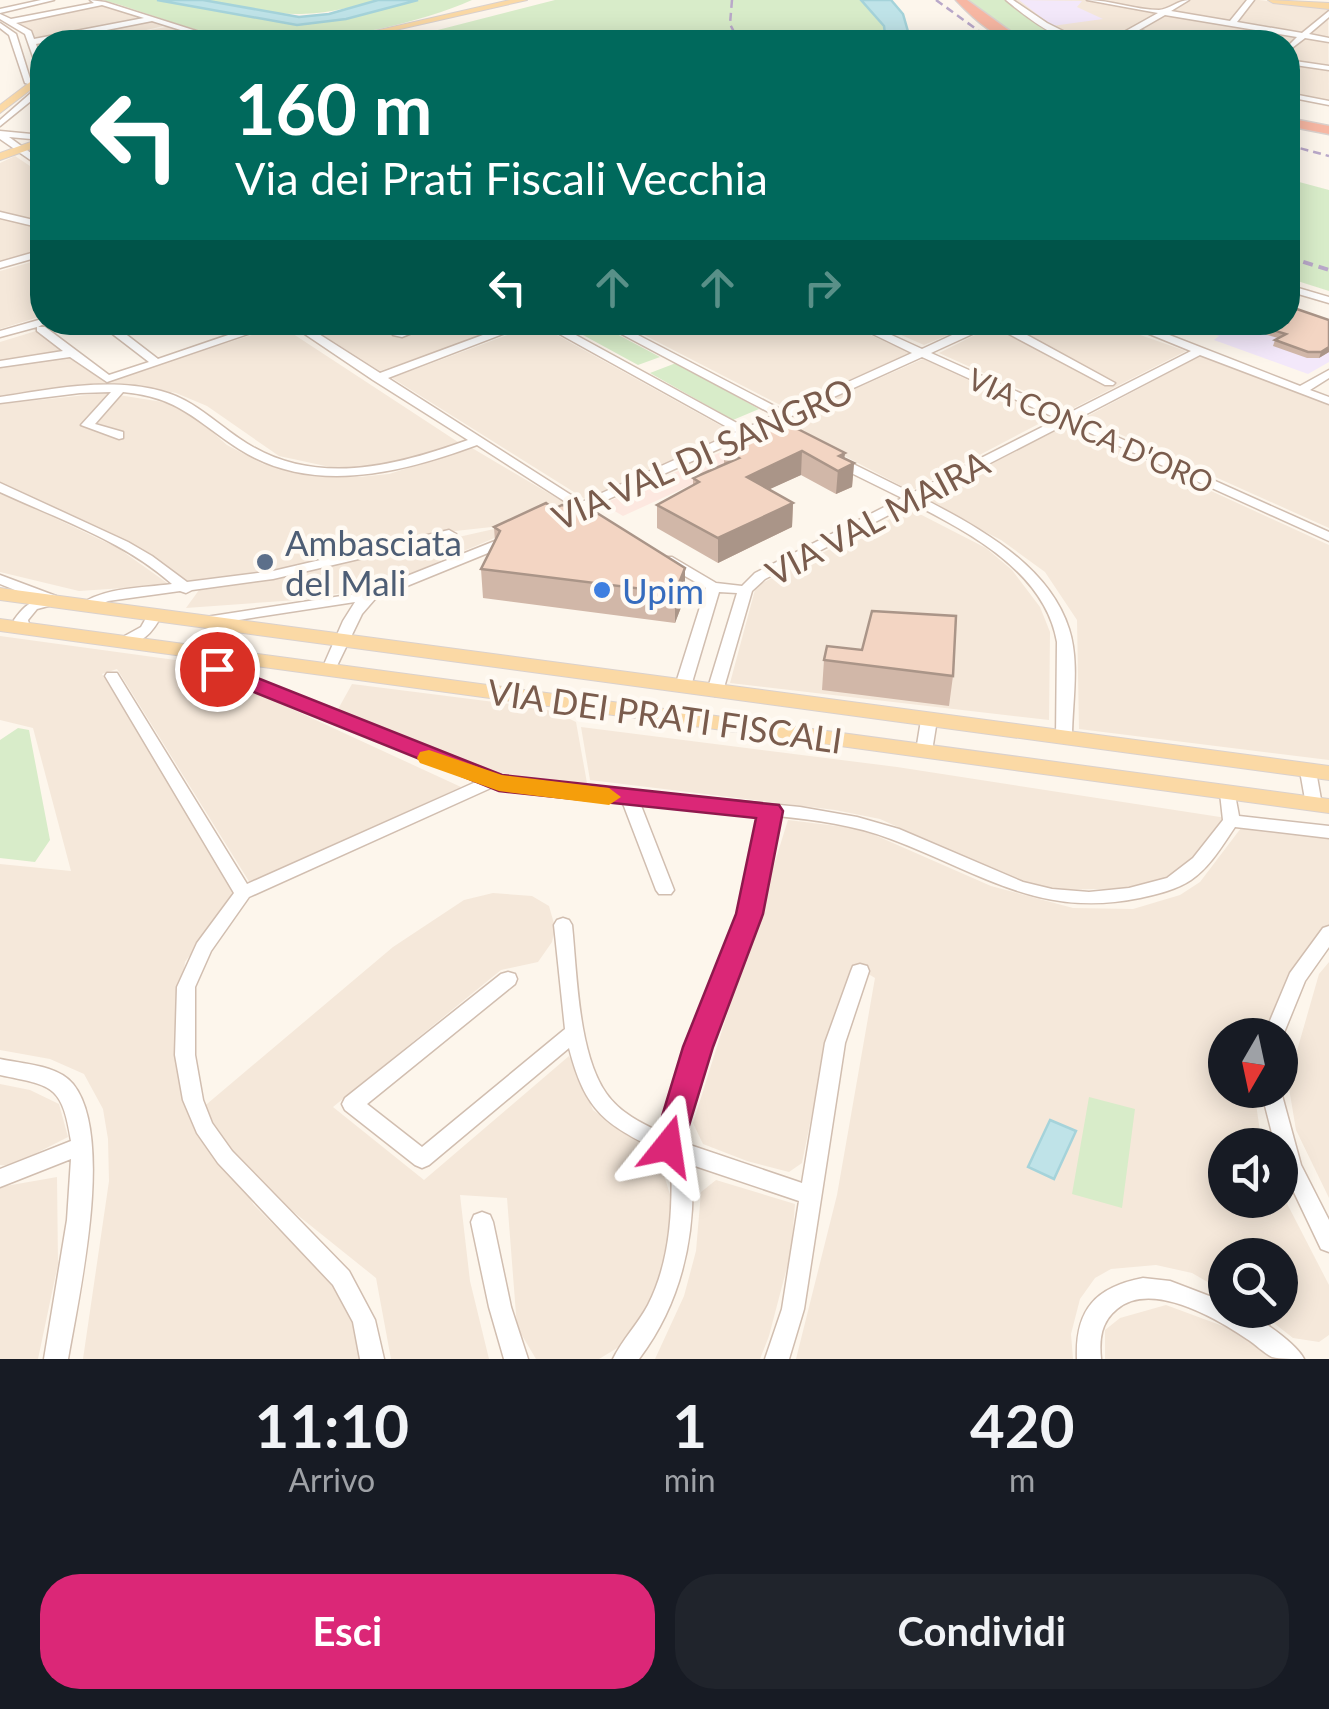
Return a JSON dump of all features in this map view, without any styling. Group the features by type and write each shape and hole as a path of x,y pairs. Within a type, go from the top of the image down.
{"highway":[{"path":"952,0 990,30"},
{"path":"960,0 1000,30"},
{"path":"1300,122 1329,128"}],"main road":[{"path":"386,30 522,0"},
{"path":"413,30 542,0"},
{"path":"1273,0 1329,9"},
{"path":"0,110 29,82"},
{"path":"0,157 30,144"},
{"name":"VIA DEI PRATI FISCALI","path":"0,594 1318,772"},
{"name":"VIA DEI PRATI FISCALI","path":"0,625 126,641 216,660 328,669 1322,805"}],"street":[{"path":"0,14 51,0"},
{"path":"93,0 189,30"},
{"path":"1010,0 1055,30"},
{"path":"1090,0 1267,30"},
{"path":"1134,30 1186,0"},
{"path":"1232,24 1251,0"},
{"path":"14,22 105,3"},
{"path":"1302,36 1329,9"},
{"path":"0,14 14,22 30,40"},
{"path":"93,30 154,18"},
{"path":"0,25 12,34 29,82"},
{"path":"1302,36 1329,40"},
{"path":"1300,64 1329,68"},
{"path":"1300,97 1329,103"},
{"path":"0,124 30,98"},
{"path":"0,135 30,138"},
{"path":"0,135 30,158"},
{"path":"0,215 30,222"},
{"path":"0,265 30,256"},
{"path":"1300,292 1329,300"},
{"path":"0,334 30,328"},
{"path":"53,335 107,379 240,335"},
{"path":"119,335 157,363"},
{"path":"312,335 609,524"},
{"path":"377,378 494,335"},
{"path":"568,335 745,432"},
{"path":"629,335 783,415"},
{"name":"VIA CONCA D'ORO","path":"881,335 1329,538"},
{"name":"VIA VAL DI SANGRO","path":"548,521 964,335"},
{"path":"1017,335 1110,384"},
{"path":"1158,335 1328,399"},
{"name":"VIA VAL MAIRA","path":"715,690 745,590 760,576 1200,351"},
{"path":"0,364 72,353"},
{"path":"1301,390 1329,372"},
{"path":"0,400 84,389 120,389 178,401 262,458 306,470 390,469 477,441"},
{"path":"119,435 88,426 120,389"},
{"path":"764,423 778,431"},
{"path":"827,456 995,548 1030,578 1051,605 1064,642 1064,738"},
{"path":"0,487 134,552 186,589"},
{"name":"VIA VAL DI SANGRO","path":"202,621 370,596 530,530"},
{"path":"87,605 105,597 186,589 293,571 449,534"},
{"path":"660,555 713,587"},
{"path":"0,579 55,601"},
{"name":"VIA VAL MAIRA","path":"682,686 713,587 745,590"},
{"path":"328,669 348,619 370,596"},
{"path":"23,628 21,620 28,609 55,601"},
{"path":"126,641 147,630 154,614"},
{"path":"216,660 491,781 630,799 770,811 878,828 1009,886 1074,898 1122,895 1178,880 1195,867 1231,821 1228,793"},
{"path":"112,676 243,893"},
{"path":"924,751 930,720"},
{"path":"1318,772 1322,805"},
{"path":"372,1359 364,1320 341,1278 225,1157 204,1127 192,1094 184,1040 188,978 203,948 243,893 491,781"},
{"path":"630,799 665,890"},
{"path":"625,1359 651,1323 674,1265 683,1211 674,1149 698,1047 750,914 770,811"},
{"path":"1231,821 1329,832"},
{"path":"562,925 575,1032 604,1107 619,1120 674,1149 810,1195"},
{"path":"1281,1018 1297,978 1329,933"},
{"path":"777,1359 793,1309 835,1043 860,972"},
{"path":"508,978 352,1104 422,1160 575,1032"},
{"path":"0,1068 49,1080 64,1089 77,1109 78,1224 56,1359"},
{"path":"1276,1108 1286,1154 1329,1242"},
{"path":"0,1178 80,1146"},
{"path":"482,1222 500,1308 516,1359"},
{"path":"1089,1359 1090,1333 1103,1306 1118,1294 1150,1289 1176,1292 1204,1302 1292,1359"}],"shaded area":[{"path":"1015,0 1259,0 1328,8 1329,101 1300,96 1300,30 1057,30"},
{"path":"1019,0 1082,1 1077,7 1103,19 1052,26"},
{"path":"101,4 147,18 87,30 30,33 19,21"},
{"path":"151,19 168,25 146,30 97,30"},
{"path":"171,26 185,30 151,30"},
{"path":"15,156 30,166 30,252 0,261 0,163"},
{"path":"30,262 30,320 0,329 0,271"},
{"path":"1300,322 1329,322 1329,362 1308,374 1214,340 1219,336 1216,335 1300,335"},
{"path":"30,333 41,335 104,381 252,335 295,335 458,442 413,459 371,467 330,467 279,456 207,406 176,393 140,386 84,384 0,396 0,342"},
{"path":"323,335 483,335 380,371"},
{"path":"507,335 557,335 734,433 585,499 392,378"},
{"path":"644,335 870,335 910,353 786,408"},
{"path":"901,335 948,335 924,345"},
{"path":"975,335 1140,335 1186,351 1068,411 939,353"},
{"path":"1200,356 1329,404 1329,528 1084,418"},
{"path":"923,359 1050,418 911,491 780,422"},
{"path":"106,393 169,403 193,415 227,445 263,464 295,472 359,477 389,474 472,448 572,507 536,522 437,533 285,569 191,584 142,551 0,485 0,404"},
{"path":"1067,425 1329,545 1329,760 1079,729 1077,620 1045,572 1001,540 920,498"},
{"path":"766,432 785,442 623,516 603,504"},
{"path":"0,492 118,548 170,585 79,591 0,572"},
{"path":"910,509 986,548 1012,570 1040,607 1050,632 1049,720 730,683 756,586"},
{"path":"494,529 516,529 376,588 297,600 186,608 199,590 263,581"},
{"path":"0,636 190,662 461,787 250,883 117,669 102,674 234,886 230,899 185,962 178,1013 201,1109 393,947 464,900 493,893 532,896 549,906 555,927 552,942 538,962 501,970 333,1107 424,1180 569,1056 593,1110 658,1155 671,1198 671,1261 647,1330 599,1359 536,1359 517,1327 507,1198 460,1195 470,1281 489,1359 391,1359 376,1278 255,1181 210,1133 254,1205 344,1295 369,1359 83,1359 109,1181 108,1139 103,1109 84,1074 50,1059 0,1050 0,864 71,871 33,728 0,720"},
{"path":"352,684 541,708 560,714 576,722 587,783 511,777 479,769 337,711"},
{"path":"581,727 897,767 1233,819 1180,880 1144,888 1054,890 1011,878 880,819 590,780"},
{"path":"788,820 861,829 991,886 1073,908 1133,909 1180,895 1200,882 1241,828 1329,838 1329,928 1276,1018 1208,1018 1208,1108 1257,1108 1260,1128 1208,1128 1208,1218 1294,1218 1329,1285 1329,1335 1319,1342 1293,1338 1280,1328 1298,1328 1298,1238 1208,1238 1208,1282 1192,1273 1156,1265 1111,1269 1095,1278 1080,1299 1071,1334 1073,1359 796,1359 837,1195 875,978 855,966 829,1029 802,1163 789,1172 747,1161 703,1144 693,1123"},
{"path":"1329,962 1329,1198 1298,1134 1292,1108 1298,1108 1298,1047 1319,974"},
{"path":"0,1084 30,1090 59,1104 68,1137 11,1166 0,1165"},
{"path":"57,1177 58,1264 38,1359 0,1359 0,1187"},
{"path":"716,1180 795,1204 791,1252 769,1336 760,1359 655,1359 684,1296 696,1251 701,1192"},
{"path":"1166,1305 1208,1321 1208,1328 1239,1332 1278,1359 1105,1359 1105,1330 1120,1318"}],"green space":[{"path":"103,0 157,0 297,25 346,19 418,0 472,0 372,30 198,30"},
{"path":"203,0 378,0 329,11 290,14"},
{"path":"555,0 861,0 884,30 438,30"},
{"path":"968,0 1005,0 1050,30 1005,30"},
{"path":"1300,182 1329,190 1329,291 1300,282"},
{"path":"583,335 619,335 660,357 638,365"},
{"path":"676,363 759,409 733,420 650,373"},
{"path":"18,728 29,730 50,840 35,862 0,858 0,740"},
{"path":"1089,1097 1135,1109 1122,1208 1072,1194"}],"water":[{"path":"157,0 203,0 299,17 329,14 378,0 418,0 346,19 297,25"},
{"path":"861,0 891,0 903,14 908,30 884,30"},
{"path":"1050,1120 1076,1131 1054,1179 1028,1167"}],"building":[{"path":"1300,310 1329,320 1329,347 1321,352 1308,352 1275,340 1284,335 1300,335"},
{"path":"784,422 845,453 839,456 854,463 838,471 802,451 747,477 793,503 718,538 657,505 699,482 693,478 739,458 724,449"},
{"path":"546,503 554,509 562,505 589,508 685,568 675,593 481,569 500,531 494,527"},
{"path":"872,611 956,616 953,676 824,660 827,646 862,650"}],"railway":[{"path":"732,0 733,30"},
{"path":"936,0 977,30"},
{"path":"1300,148 1329,156"},
{"path":"1300,261 1329,270"}],"slow traffic":[{"path":"429,758 499,783 609,797"}],"place":[{"name":"Ambasciata del Mali","path":"265,562"},
{"name":"Upim","path":"602,590"}],"route":[{"path":"217,669 465,773 499,783 770,811 750,914 698,1047 668,1146"}]}
